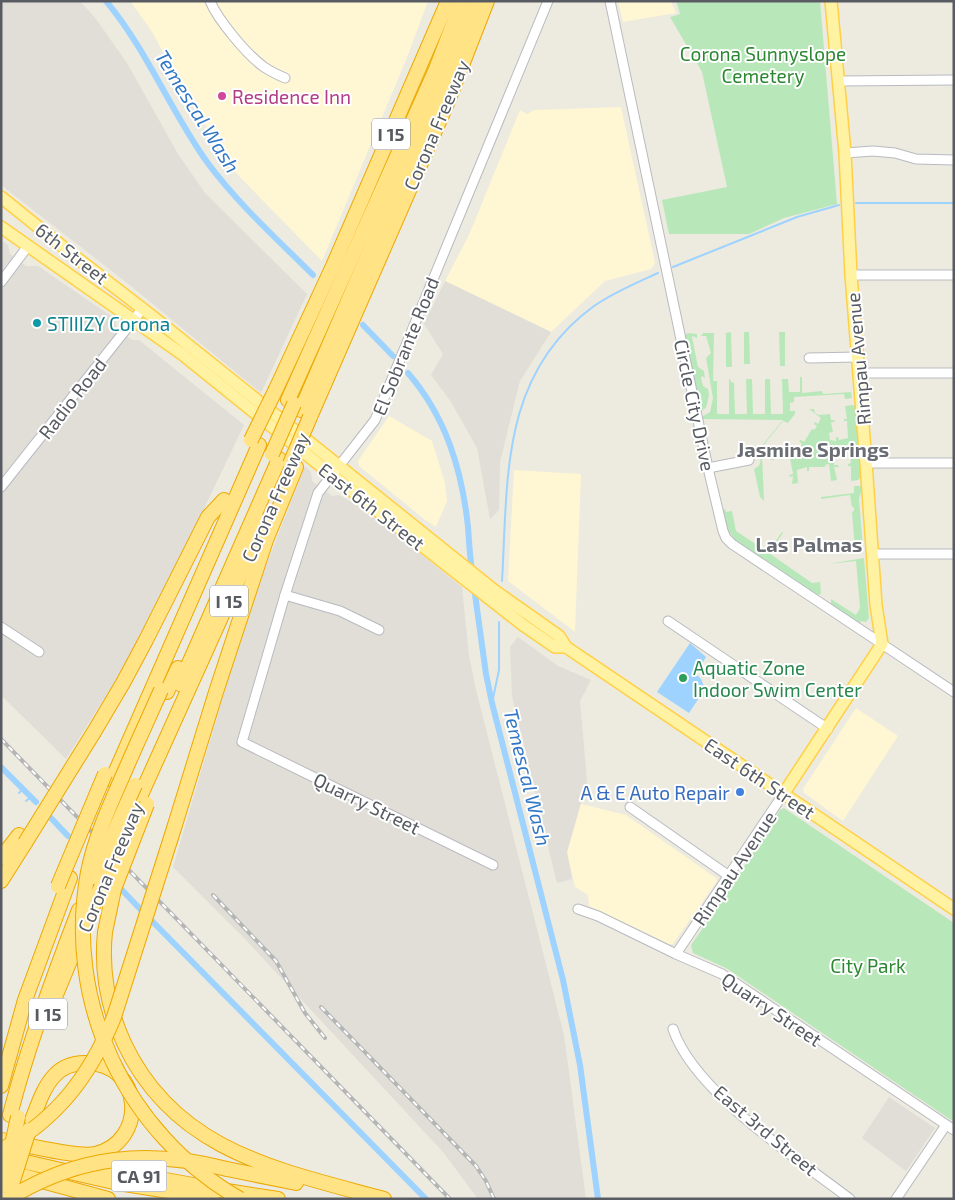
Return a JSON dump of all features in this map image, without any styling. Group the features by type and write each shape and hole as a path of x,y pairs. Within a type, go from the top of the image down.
{"highway":[{"name":"Corona Freeway","path":"9,1188 14,1116 84,912 143,801 292,402 346,279 412,89 448,1"},
{"path":"346,279 465,30 462,16 462,1"},
{"path":"84,912 273,454 292,402 346,279 449,26 462,16 474,1"},
{"name":"Corona Freeway","path":"1,1052 16,1003 64,882 224,500 273,454 302,454 302,436 292,402 346,279 448,100 486,1"},
{"path":"240,1199 206,1178 177,1154 138,1107 115,1068 97,1023 84,954 82,922 92,857 109,805 164,691 273,454"},
{"path":"109,777 273,454"},
{"path":"1,1148 38,1126 58,1108 76,1088 104,1043 114,1017 266,540 273,454"},
{"path":"1,880 22,839 94,732 146,640 208,517 224,500"},
{"path":"164,691 116,806 100,855 92,905 94,979 105,1020 119,1059 133,1086 178,1144 221,1180 250,1199"},
{"path":"143,801 114,889 105,932 103,957 105,982 110,1005 130,1056 144,1079 177,1114 212,1141 257,1162 384,1199"},
{"path":"1,858 22,839"},
{"path":"1,1086 25,1000 64,882"},
{"path":"1,1140 84,1154 102,1152 115,1144 129,1124 132,1109 131,1093 125,1080 107,1067 86,1063 66,1066 55,1074 47,1084 32,1120 9,1188 40,1182 65,1171 90,1164 116,1159 143,1157 198,1162 378,1199"},
{"path":"14,1116 1,1155 118,1183 218,1199"},
{"name":"CA 91","path":"1,1148 95,1168 278,1199"},
{"name":"CA 91","path":"1,1170 9,1188"},
{"name":"CA 91","path":"9,1188 41,1187 74,1199"},
{"name":"CA 91","path":"9,1188 108,1199"}],"main road":[{"name":"Rimpau Avenue","path":"784,794 882,644 876,605 851,275 845,153 831,1"},
{"name":"6th Street","path":"1,197 73,256 143,308"},
{"name":"6th Street","path":"1,228 134,320"},
{"name":"East 6th Street","path":"143,308 453,570 555,647 566,647"},
{"name":"East 6th Street","path":"134,320 182,354 335,471 453,556 532,618 559,636 566,647 954,910"}],"street":[{"path":"210,1 224,23 255,59 264,68 285,78"},
{"name":"El Sobrante Road","path":"242,742 285,595 318,493 369,429 383,403 407,339 548,1"},
{"name":"Circle City Drive","path":"610,1 708,468 726,538 954,692"},
{"path":"839,81 954,80"},
{"path":"845,153 895,153 916,159 954,160"},
{"path":"1,282 28,246"},
{"path":"851,275 954,275"},
{"name":"Radio Road","path":"1,487 143,308"},
{"path":"809,358 857,357"},
{"path":"859,373 954,373"},
{"path":"708,468 750,460"},
{"path":"866,463 954,463"},
{"path":"872,554 954,554"},
{"path":"285,595 340,611 379,630"},
{"path":"668,621 828,729"},
{"path":"1,628 39,652"},
{"name":"Quarry Street","path":"242,742 492,865"},
{"name":"Rimpau Avenue","path":"676,954 784,794"},
{"path":"630,807 729,876"},
{"name":"Quarry Street","path":"578,909 598,916 722,974 954,1130"},
{"name":"East 3rd Street","path":"673,1029 677,1040 688,1057 730,1104 765,1135 850,1199"},
{"path":"896,1199 946,1125"}],"shaded area":[{"path":"80,1 96,19 127,63 178,154 205,193 307,294 261,393 131,286 1,185 1,2"},
{"path":"130,1 428,1 408,55 322,261 237,174 192,105 151,30"},
{"path":"618,1 671,1 676,13 623,22"},
{"path":"621,107 655,263 651,269 605,281 551,332 445,281 469,235 520,110 527,114 534,110"},
{"path":"1,240 8,245 10,254 26,266 38,266 114,318 117,329 132,340 139,340 244,425 163,594 117,678 66,759 1,695"},
{"path":"445,281 551,332 520,381 500,462 499,510 490,519 477,448 451,402 431,375 443,354 424,324"},
{"path":"389,416 432,441 445,483 447,501 436,527 359,466 358,461"},
{"path":"305,466 311,472 312,481 332,496 339,495 355,504 462,587 469,656 476,690 564,1035 586,1199 478,1199 443,1152 245,939 173,867 229,676 260,581"},
{"path":"514,470 581,474 575,632 508,581"},
{"path":"518,637 558,666 591,680 580,701 587,781 567,852 572,879 557,883 512,696 510,647"},
{"path":"856,708 898,736 843,821 804,793 803,789"},
{"path":"581,804 626,815 716,878 717,881 673,944 669,944 589,906 588,895 575,887 567,852"},
{"path":"889,1097 935,1128 906,1171 862,1138"}],"green space":[{"name":"Corona Sunnyslope Cemetery","path":"676,1 820,1 837,204 784,218 749,234 669,234 662,200 727,187 702,72 670,17 680,14"},
{"path":"731,332 732,367 726,367 726,333"},
{"path":"744,332 749,332 750,364 744,364"},
{"path":"779,332 785,332 785,366 780,366"},
{"path":"688,333 697,334 697,338 692,337 698,367 704,371 705,378 702,376 701,378 703,386 708,389 709,395 706,408 701,411 685,335"},
{"path":"703,333 714,333 713,381 717,381 717,414 729,414 729,379 734,383 735,414 747,414 746,379 752,379 753,414 765,414 765,379 770,379 771,414 783,414 782,379 788,379 789,392 800,392 800,377 802,377 802,393 822,391 823,394 851,392 852,398 845,399 844,394 794,397 794,402 790,403 790,411 795,411 795,414 788,423 783,421 758,452 762,455 764,501 760,497 754,469 759,466 760,462 757,452 783,420 703,419 703,416 710,412 713,398 706,358 711,353 706,336 701,336"},
{"path":"845,406 856,406 862,476 858,480 851,481 851,466 848,466 851,463 849,447 839,445 839,450 837,450 836,445 830,448 831,455 835,455 834,465 839,467 834,467 837,480 831,481 829,464 825,465 825,467 809,467 809,471 807,471 807,467 797,470 798,483 792,484 793,476 790,477 789,475 793,474 791,454 774,455 774,460 769,459 775,451 780,452 787,444 794,450 798,446 800,447 802,444 799,441 804,442 812,429 814,430 817,426 814,424 815,422 818,424 821,418 809,409 814,409 815,413 819,415 830,414 831,420 835,422 831,422 833,432 829,433 830,440 836,441 836,437 839,440 848,438 847,421 844,421 844,419 847,419"},
{"path":"854,486 863,486 859,499 863,548 855,549 852,512 854,507 852,507 850,495 821,499 821,497 854,493"},
{"path":"725,509 726,512 732,511 736,531 768,552 782,532 769,553 812,583 820,582 821,594 817,595 735,540 726,527 723,510"},
{"path":"864,558 869,618 866,622 861,621 860,623 831,605 831,599 856,615 860,608 856,561 828,564"},
{"name":"City Park","path":"784,808 954,923 954,1122 726,968 693,953 691,945 728,892 780,810"}],"water":[{"name":"Aquatic Zone Indoor Swim Center","path":"690,643 706,657 696,674 701,679 705,689 689,713 657,692"}],"waterway":[{"name":"Temescal Wash","path":"106,1 134,40 181,122 207,162 245,207 313,275"},
{"path":"856,203 954,203"},
{"path":"673,267 797,217 839,205"},
{"path":"502,581 509,467 515,431 525,396 541,363 563,333 594,306 617,292 658,273"},
{"name":"Temescal Wash","path":"363,325 393,356"},
{"name":"Temescal Wash","path":"408,373 433,408 450,445 465,506 472,572"},
{"name":"Temescal Wash","path":"474,587 492,703 563,980 580,1065 598,1199"},
{"path":"492,703 499,670 499,622"},
{"path":"1,767 36,802"},
{"path":"19,793 23,789"},
{"path":"26,801 31,797"},
{"path":"51,818 68,836"},
{"path":"122,890 142,911"},
{"path":"152,921 425,1198"}],"railway":[{"path":"1,739 450,1199"},
{"path":"213,895 276,961 305,1013 325,1038"},
{"path":"321,1007 476,1166 486,1181 494,1199"}],"place":[{"name":"Residence Inn","path":"222,96"},
{"name":"STIIIZY Corona","path":"37,323"},
{"name":"Aquatic Zone Indoor Swim Center","path":"683,678"},
{"name":"A & E Auto Repair","path":"740,792"}],"district":[{"name":"Jasmine Springs","path":"813,449"},
{"name":"Las Palmas","path":"809,544"}]}
